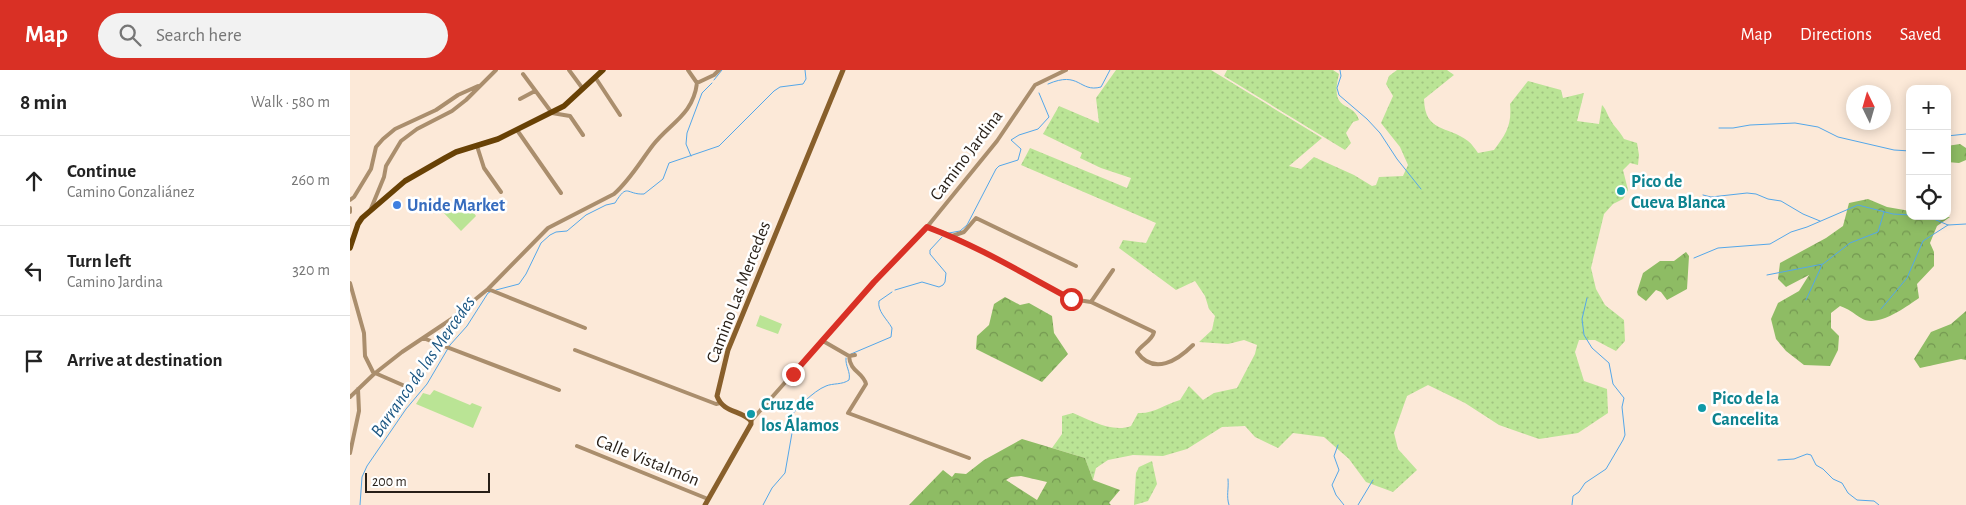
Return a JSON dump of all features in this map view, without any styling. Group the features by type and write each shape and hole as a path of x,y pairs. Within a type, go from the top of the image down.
{"main road":[{"path":"350,248 358,224 405,181 456,152 517,130 564,106 603,70"},
{"name":"Camino Las Mercedes","path":"720,403 718,396 719,387 728,350 843,70"},
{"path":"705,505 751,421 727,409 720,403"}],"street":[{"path":"370,211 384,177 386,166 400,141 417,129 452,111 496,70"},
{"path":"569,70 583,89"},
{"path":"350,396 411,344 450,320 490,290 548,228 614,194 621,188 653,145 686,112 696,93 697,83 688,70"},
{"path":"697,83 719,70"},
{"name":"Camino Jardina","path":"751,421 874,282 927,227 997,141 1035,84 1066,70"},
{"path":"523,74 552,112 570,116 583,135"},
{"path":"595,77 620,115"},
{"path":"350,200 354,198 371,169 376,147 383,139 395,129 436,110 458,95 480,85"},
{"path":"520,99 536,91"},
{"path":"517,130 561,193"},
{"path":"477,146 484,168 501,192"},
{"path":"952,236 964,232 976,218 1076,266"},
{"path":"927,227 952,236 1071,299 1091,302 1154,332 1153,337 1140,347 1137,352 1154,365 1180,358 1193,345"},
{"path":"1091,302 1113,270"},
{"path":"350,283 364,334 365,356 374,374 414,390"},
{"path":"490,290 585,328"},
{"path":"423,338 559,390"},
{"path":"822,342 849,356 855,355"},
{"path":"575,350 716,404 720,403"},
{"path":"849,356 850,364 865,380 866,384 848,413 969,458"},
{"path":"350,453 359,411 358,389"},
{"name":"Calle Vistalmón","path":"577,446 708,499"}],"green space":[{"path":"1116,70 1211,70 1322,138 1289,166 1301,169 1314,157 1354,175 1372,186 1376,185 1379,177 1403,176 1408,165 1400,147 1381,123 1393,96 1386,84 1389,76 1397,70 1447,70 1454,75 1424,99 1425,110 1428,118 1433,123 1468,141 1478,153 1494,150 1505,134 1509,124 1510,104 1528,81 1561,90 1563,98 1584,93 1577,121 1599,124 1602,105 1624,139 1637,143 1639,155 1638,165 1630,163 1623,170 1628,190 1623,199 1613,204 1604,214 1591,268 1596,289 1605,305 1624,320 1625,341 1616,351 1595,340 1579,340 1575,352 1584,381 1607,389 1608,413 1578,433 1539,439 1499,425 1465,403 1428,385 1407,396 1394,433 1398,449 1417,470 1393,492 1366,482 1349,459 1324,437 1293,433 1278,448 1255,437 1245,426 1222,427 1187,449 1163,456 1133,455 1108,460 1096,468 1093,480 1085,458 1052,448 1062,434 1062,416 1073,413 1101,425 1124,428 1131,426 1138,413 1154,410 1180,400 1189,386 1203,400 1214,393 1237,388 1255,354 1257,345 1244,340 1228,344 1199,342 1212,330 1215,316 1209,309 1205,296 1195,281 1176,290 1119,248 1123,240 1146,243 1156,223 1021,165 1030,148 1127,188 1131,178 1101,168 1080,158 1082,153 1043,134 1059,106 1099,123 1096,98"},
{"path":"1227,70 1333,70 1339,74 1337,95 1339,101 1352,110 1359,120 1353,122 1346,133 1351,143 1345,150 1224,76"},
{"path":"1960,144 1966,148 1966,160 1959,163 1951,162 1951,145"},
{"path":"1868,199 1887,207 1906,210 1906,220 1946,220 1937,226 1930,243 1934,252 1934,266 1917,284 1919,298 1883,319 1867,321 1840,306 1831,313 1831,328 1839,336 1838,350 1830,366 1804,365 1786,351 1776,339 1771,319 1778,303 1799,291 1809,275 1786,287 1778,279 1780,263 1826,238 1843,226 1849,203"},
{"path":"452,202 468,205 476,216 461,231 442,211"},
{"path":"1686,252 1689,256 1687,289 1667,300 1661,292 1656,290 1646,301 1638,295 1637,292 1643,273 1660,261 1674,261"},
{"path":"1005,297 1020,305 1029,303 1052,316 1054,333 1068,354 1042,382 976,349 977,336 989,325 994,304"},
{"path":"1966,311 1966,360 1961,359 1920,368 1914,359 1931,332 1951,324"},
{"path":"760,315 782,324 778,334 756,326"},
{"path":"434,390 470,405 472,403 482,407 473,428 416,404 423,393 430,395"},
{"path":"1022,439 1085,458 1093,480 1120,490 1109,503 1111,505 909,505 943,470 952,477 955,473 966,474 984,460","holes":["1021,476 1047,482 1037,500 1006,480 1011,477"]},
{"path":"1152,461 1157,484 1148,501 1134,505 1136,473 1139,467"}],"waterway":[{"path":"714,80 722,70"},
{"name":"Barranco de las Mercedes","path":"496,290 519,284 541,243 550,235 556,232 567,231 586,215 606,205 615,203 625,191 644,194 663,179 669,163 719,146 774,91 780,87 803,84 806,79 805,70"},
{"path":"1048,84 1067,79 1088,87 1101,87 1110,70"},
{"path":"1340,70 1341,76 1337,88 1339,95 1380,133 1397,159 1421,189"},
{"path":"691,156 686,144 687,133 702,93 712,83"},
{"path":"949,233 960,231 967,225 996,169 999,166 1018,160 1021,149 1011,140 1019,135 1038,129 1049,117 1039,93"},
{"path":"1719,128 1795,123 1818,127 1838,137 1894,150 1906,151"},
{"path":"1951,136 1966,134"},
{"path":"1703,195 1711,197 1747,193 1756,194 1768,199 1781,201 1803,214 1820,221"},
{"path":"1694,258 1718,248 1770,244 1791,232 1858,205 1893,214 1906,215"},
{"path":"1767,275 1823,264 1850,243 1878,232 1884,212"},
{"path":"1936,220 1948,225 1966,224"},
{"path":"1881,309 1907,278 1923,241 1948,225"},
{"path":"895,290 922,282 939,287 943,285 946,273 930,254 930,250 942,237"},
{"path":"1806,300 1822,265"},
{"name":"Barranco de las Mercedes","path":"360,505 362,477 367,466 406,409 427,384 450,345 467,326 488,293 492,291"},
{"path":"851,354 891,337 892,328 881,312 879,301 892,292"},
{"path":"1572,505 1573,496 1579,492 1585,483 1606,469 1625,435 1622,407 1624,398 1613,384 1609,363 1592,348 1584,335 1582,319 1587,298"},
{"path":"763,505 772,488 785,473 792,433 787,421 799,406 821,388 849,380 846,358"},
{"path":"1338,445 1334,456 1339,470 1332,485 1336,495 1344,505"},
{"path":"1778,460 1794,459 1807,454 1811,455 1816,465 1833,479 1842,483 1848,493 1857,500 1874,501 1879,505"},
{"path":"1228,479 1229,505"},
{"path":"1358,505 1373,480"}],"place":[{"name":"Pico de Cueva Blanca","path":"1621,191"},
{"name":"Unide Market","path":"397,205"},
{"name":"Pico de la Cancelita","path":"1702,408"},
{"name":"Cruz de los Álamos","path":"751,414"}],"route":[{"path":"793,374 874,282 927,227 952,236 982,251 1071,299"}]}
